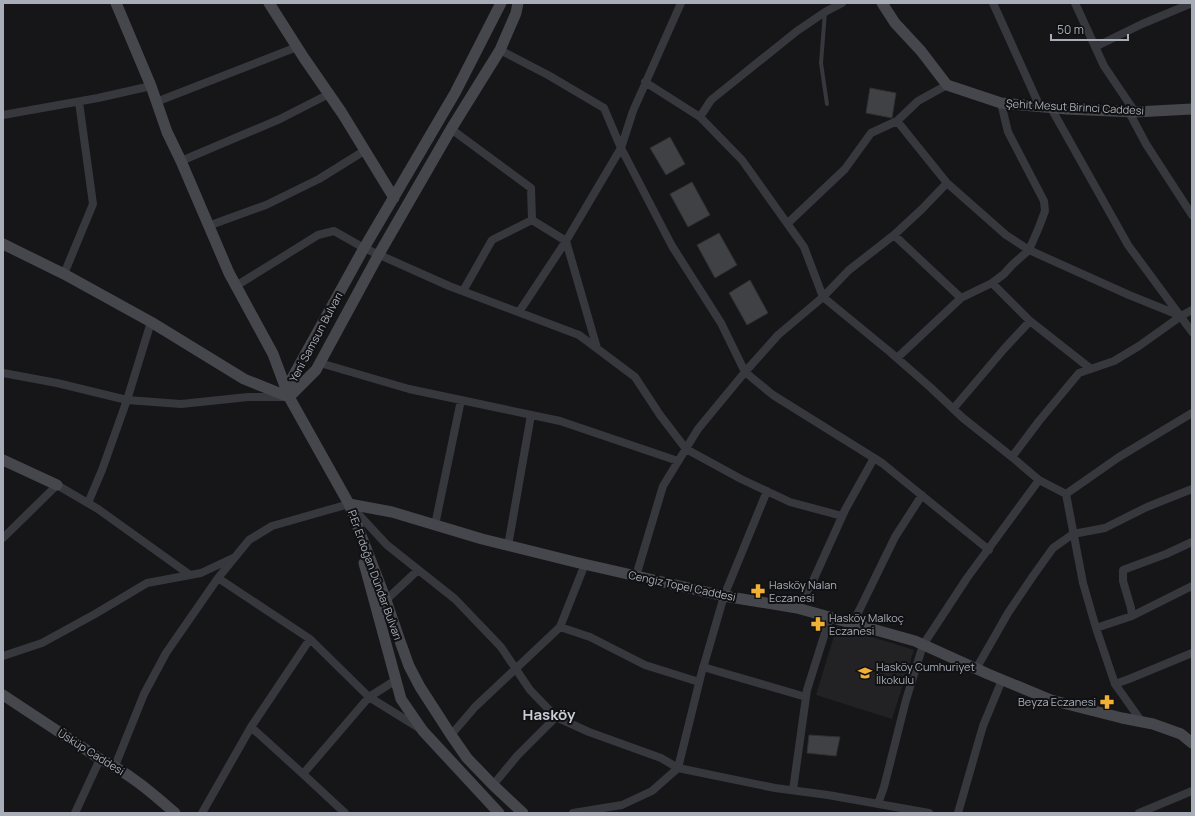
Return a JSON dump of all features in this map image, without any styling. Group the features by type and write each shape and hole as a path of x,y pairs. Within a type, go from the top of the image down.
{"main road":[{"path":"116,3 151,86 167,132 181,161 228,273 272,354 289,398 348,504"},
{"path":"269,3 342,113 394,198"},
{"name":"Yeni Samsun Bulvarı","path":"289,398 290,382 364,248 455,93 501,3"},
{"name":"Yeni Samsun Bulvarı","path":"289,398 316,370 451,129 500,50 516,13 518,3"},
{"path":"882,3 895,23 921,51 947,85"},
{"name":"Şehit Mesut Birinci Caddesi","path":"947,85 1001,104 1046,108 1132,112 1192,109"},
{"path":"3,244 64,274 151,322 244,379 289,398"},
{"path":"3,460 57,485"},
{"name":"Cengiz Topel Caddesi","path":"348,504 392,512 508,546 724,596 797,608 853,623 915,641 976,669 1051,700 1122,718 1153,724 1181,734 1192,743"},
{"name":"P.Er Erdoğan Dündar Bulvarı","path":"348,504 386,600 409,666 420,687 467,758 523,813"},
{"name":"P.Er Erdoğan Dündar Bulvarı","path":"348,504 401,699 423,731 499,813"},
{"name":"Üsküp Caddesi","path":"3,695 100,759 115,766 146,788 175,813"}],"street":[{"path":"518,312 566,241 621,148 633,111 645,82 681,3"},
{"path":"700,117 711,100 797,31 825,12 842,3"},
{"path":"994,3 1046,108 1128,245 1192,332"},
{"path":"1075,3 1104,66 1132,112 1146,144 1192,215"},
{"path":"1095,47 1142,24 1192,3"},
{"path":"156,102 297,47"},
{"path":"500,50 548,75 604,108 621,148 672,246 721,322 745,372 773,395 882,463 989,550"},
{"path":"645,82 700,117 742,160 804,247 823,296 897,358 963,418 1039,480 1066,494"},
{"path":"788,224 846,169 871,133 897,121 918,102 947,85"},
{"path":"3,115 79,102 151,86"},
{"path":"181,161 280,120 329,94"},
{"path":"64,274 94,204 79,102"},
{"path":"897,358 961,298 992,283 1004,274 1012,264 1029,250 1039,227 1045,211 1044,202 1008,132 1001,104"},
{"path":"897,121 947,183 1006,235 1029,250 1129,295 1181,316"},
{"path":"451,129 531,188 532,220"},
{"path":"208,226 266,205 319,179 364,150"},
{"path":"636,576 663,486 698,429 778,335 823,296 849,270 894,235 947,183"},
{"path":"532,220 566,241 597,348"},
{"path":"463,291 492,240 532,220"},
{"path":"236,286 318,235 334,231 364,248 449,286 579,334 635,378 660,415 686,449 741,480 790,502 842,516"},
{"path":"894,235 961,298"},
{"path":"992,283 1030,321 1091,369"},
{"path":"1012,457 1040,420 1079,374 1114,361 1192,310"},
{"path":"953,409 1030,321"},
{"path":"88,503 102,470 127,400 151,322"},
{"path":"320,362 409,389 560,421 678,461"},
{"path":"3,373 57,383 127,400 182,404 248,397 289,398"},
{"path":"434,525 461,400"},
{"path":"1066,494 1119,457 1192,413"},
{"path":"508,546 531,415"},
{"path":"797,608 812,583 842,516 874,458"},
{"path":"878,804 884,787 906,700 923,645 967,578 1039,480"},
{"path":"3,538 57,485 98,509 190,575"},
{"path":"976,669 1008,613 1053,548 1073,534 1105,528 1147,507 1192,489"},
{"path":"573,813 622,805 652,791 678,768 703,667 724,596 767,491"},
{"path":"1066,494 1083,583 1096,628 1115,684 1142,722"},
{"path":"853,623 895,536 922,495"},
{"path":"115,766 144,694 166,653 218,578 249,540 272,526 348,504 387,545 455,599 501,647 530,690 556,717 589,732 661,758 678,768 775,788 929,813"},
{"path":"1132,616 1123,580 1123,570 1166,554 1192,542"},
{"path":"3,656 42,643 147,583 200,574 235,557"},
{"path":"451,736 476,707 560,627 585,564"},
{"path":"386,600 418,570"},
{"path":"218,578 310,639 369,697 423,731"},
{"path":"1096,628 1132,616 1192,586"},
{"path":"793,790 807,690 830,617"},
{"path":"560,627 590,637 646,665 700,682"},
{"path":"202,813 251,727 310,639"},
{"path":"1115,684 1192,653"},
{"path":"703,667 806,697"},
{"path":"302,774 369,697 396,680"},
{"path":"958,813 984,726 1002,680"},
{"path":"493,785 517,756 556,717"},
{"path":"251,727 345,813"},
{"path":"75,813 100,759"},
{"path":"1139,813 1192,791"}],"lane":[{"path":"825,12 821,63 827,104"}],"shaded area":[{"name":"Hasköy Cumhuriyet İlkokulu","path":"837,626 914,650 892,719 816,695"}],"building":[{"path":"870,88 896,93 892,118 866,113"},
{"path":"670,137 685,164 666,175 650,148"},
{"path":"692,182 710,215 688,227 670,194"},
{"path":"719,233 737,265 715,278 697,245"},
{"path":"750,280 768,313 747,325 729,293"},
{"path":"809,735 840,737 836,756 807,753"}],"place":[{"name":"Hasköy Nalan Eczanesi","path":"758,591"},
{"name":"Hasköy Malkoç Eczanesi","path":"818,624"},
{"name":"Hasköy Cumhuriyet İlkokulu","path":"865,673"},
{"name":"Beyza Eczanesi","path":"1107,702"}],"district":[{"name":"Hasköy","path":"549,715"}]}
